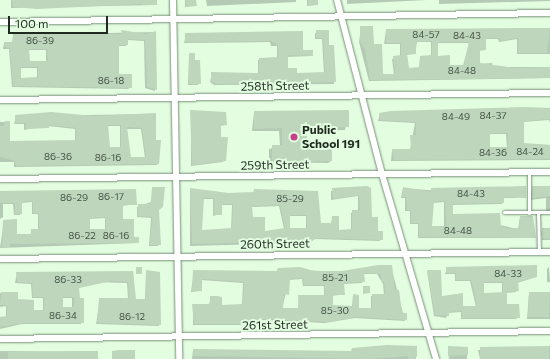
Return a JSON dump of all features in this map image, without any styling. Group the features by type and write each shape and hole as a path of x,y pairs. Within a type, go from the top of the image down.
{"street":[{"path":"173,0 178,359"},
{"path":"337,0 382,174 436,359"},
{"path":"0,22 550,13"},
{"name":"258th Street","path":"0,100 550,93"},
{"name":"259th Street","path":"0,179 550,172"},
{"name":"260th Street","path":"0,259 550,252"},
{"name":"261st Street","path":"0,338 178,337 550,331"}],"lane":[{"path":"529,172 529,213"},
{"path":"504,212 550,212"},
{"path":"538,212 539,252"}],"building":[{"path":"12,0 142,0 142,4 37,9 13,7"},
{"path":"142,0 157,0 157,5 142,5"},
{"path":"186,0 196,0 197,6 186,6"},
{"path":"308,0 318,0 318,5 308,5"},
{"path":"360,26 373,26 374,44 382,44 383,74 395,74 393,56 401,55 401,43 386,43 386,29 550,28 547,53 518,53 518,38 500,41 500,38 486,38 486,50 480,50 480,63 515,68 550,67 550,78 370,80 365,50 360,41","holes":["432,41 432,55 420,56 420,67 409,68 407,54 416,54 416,42","438,42 469,42 464,65 450,65 450,55 438,56"]},
{"path":"121,30 146,34 156,31 157,90 147,87 145,40 128,39 128,45 119,45 119,74 132,74 132,88 13,86 10,48 4,47 4,42 13,42 13,34 122,34","holes":["29,49 47,49 48,61 30,61","21,67 38,67 38,77 21,78"]},
{"path":"316,30 329,30 329,45 334,45 336,82 216,84 211,81 211,72 259,73 259,58 278,57 278,45 271,41 185,42 185,33 303,31 303,50 313,50 313,56 288,55 288,68 297,68 297,73 325,72 323,38 316,38"},
{"path":"189,53 195,53 195,60 200,60 201,84 189,84"},
{"path":"525,107 550,108 550,119 524,121 524,143 550,145 550,159 394,160 392,149 411,149 410,135 416,135 416,122 380,120 379,113 391,111","holes":["490,133 508,133 508,147 490,147"]},
{"path":"190,110 226,112 227,125 221,125 221,137 228,137 226,161 192,165"},
{"name":"Public School 191","path":"349,110 349,127 307,128 307,145 332,144 332,161 272,162 272,145 282,145 282,128 254,129 254,111"},
{"path":"51,112 94,116 156,113 156,140 161,140 159,164 16,166 15,161 0,157 0,126 4,126 5,121 10,121 10,141 76,140 76,128 49,125 49,128 26,129 26,123 15,123 15,115","holes":["108,125 121,125 121,147 110,147","127,127 142,128 146,157 131,157"]},
{"path":"367,186 371,188 372,217 378,217 378,231 383,231 383,240 317,238 311,241 192,244 190,188 229,193 254,192 254,189 318,191 321,223 332,223 332,216 339,216 339,230 352,229 352,210 360,210 359,195 333,199 332,188","holes":["204,198 214,198 214,215 222,215 222,204 233,204 232,228 202,230","280,205 285,228 265,231 265,217 253,217 252,206","290,215 307,215 307,228 290,228"]},
{"path":"526,186 526,198 504,197 504,203 453,204 453,214 500,213 501,227 507,228 519,228 520,216 533,216 536,238 419,237 419,223 411,223 411,210 407,210 406,197 402,197 403,187 431,192 431,188","holes":["445,201 446,226 432,226 434,202"]},
{"path":"532,186 550,186 550,196 532,198"},
{"path":"152,187 165,187 163,207 159,210 161,245 150,245 152,217 138,216 138,204 150,204 152,200"},
{"path":"136,189 137,205 123,205 123,219 134,219 134,237 139,237 139,243 10,244 10,247 2,247 3,220 17,219 17,234 31,234 31,229 39,229 39,213 33,213 33,201 22,202 22,214 15,214 15,203 0,203 0,191","holes":["106,217 106,229 90,229 90,218"]},
{"path":"544,228 548,228 550,229 550,237 544,238 541,235 541,231"},
{"path":"378,265 392,265 395,290 399,290 402,313 407,313 407,320 357,317 328,322 265,319 255,320 252,324 194,324 192,304 210,304 210,296 217,296 222,297 222,305 243,304 244,282 202,279 202,291 192,291 193,270 277,271 278,268 300,267 314,271 342,271","holes":["364,273 381,274 381,282 384,282 385,294 372,294 372,308 359,308 359,295 353,294 353,306 333,305 333,295 345,295 344,283 365,282","303,278 304,285 325,285 325,295 298,295 299,308 283,308 284,294 289,295 290,279"]},
{"path":"537,265 537,277 518,282 519,291 503,292 503,282 484,282 484,293 507,292 507,304 519,304 520,318 462,318 462,311 449,312 449,316 435,315 427,270 441,270 442,296 463,293 463,306 477,306 471,280 456,280 456,273 446,273 446,267"},
{"path":"136,267 142,267 142,274 136,274"},
{"path":"146,270 160,272 161,325 97,323 99,298 129,298 128,282 112,281 79,288 80,298 84,298 84,323 24,323 0,327 0,317 7,316 7,305 0,305 1,292 18,292 18,299 34,300 34,310 44,310 44,297 33,297 32,283 17,282 16,272 133,271 136,299 146,299","holes":["63,297 74,297 74,307 63,307"]},
{"path":"363,286 370,286 370,293 363,294"},
{"path":"529,292 550,292 549,317 528,317"},
{"path":"387,345 417,346 417,356 415,359 408,359 408,356 369,359 193,356 193,349 351,351 352,348"},
{"path":"448,346 468,347 468,355 448,356"},
{"path":"549,346 549,359 480,359 480,347"},
{"path":"135,350 135,359 112,359 112,351"},
{"path":"98,351 98,359 8,359 8,352"}],"place":[{"name":"Public School 191","path":"294,137"}]}
